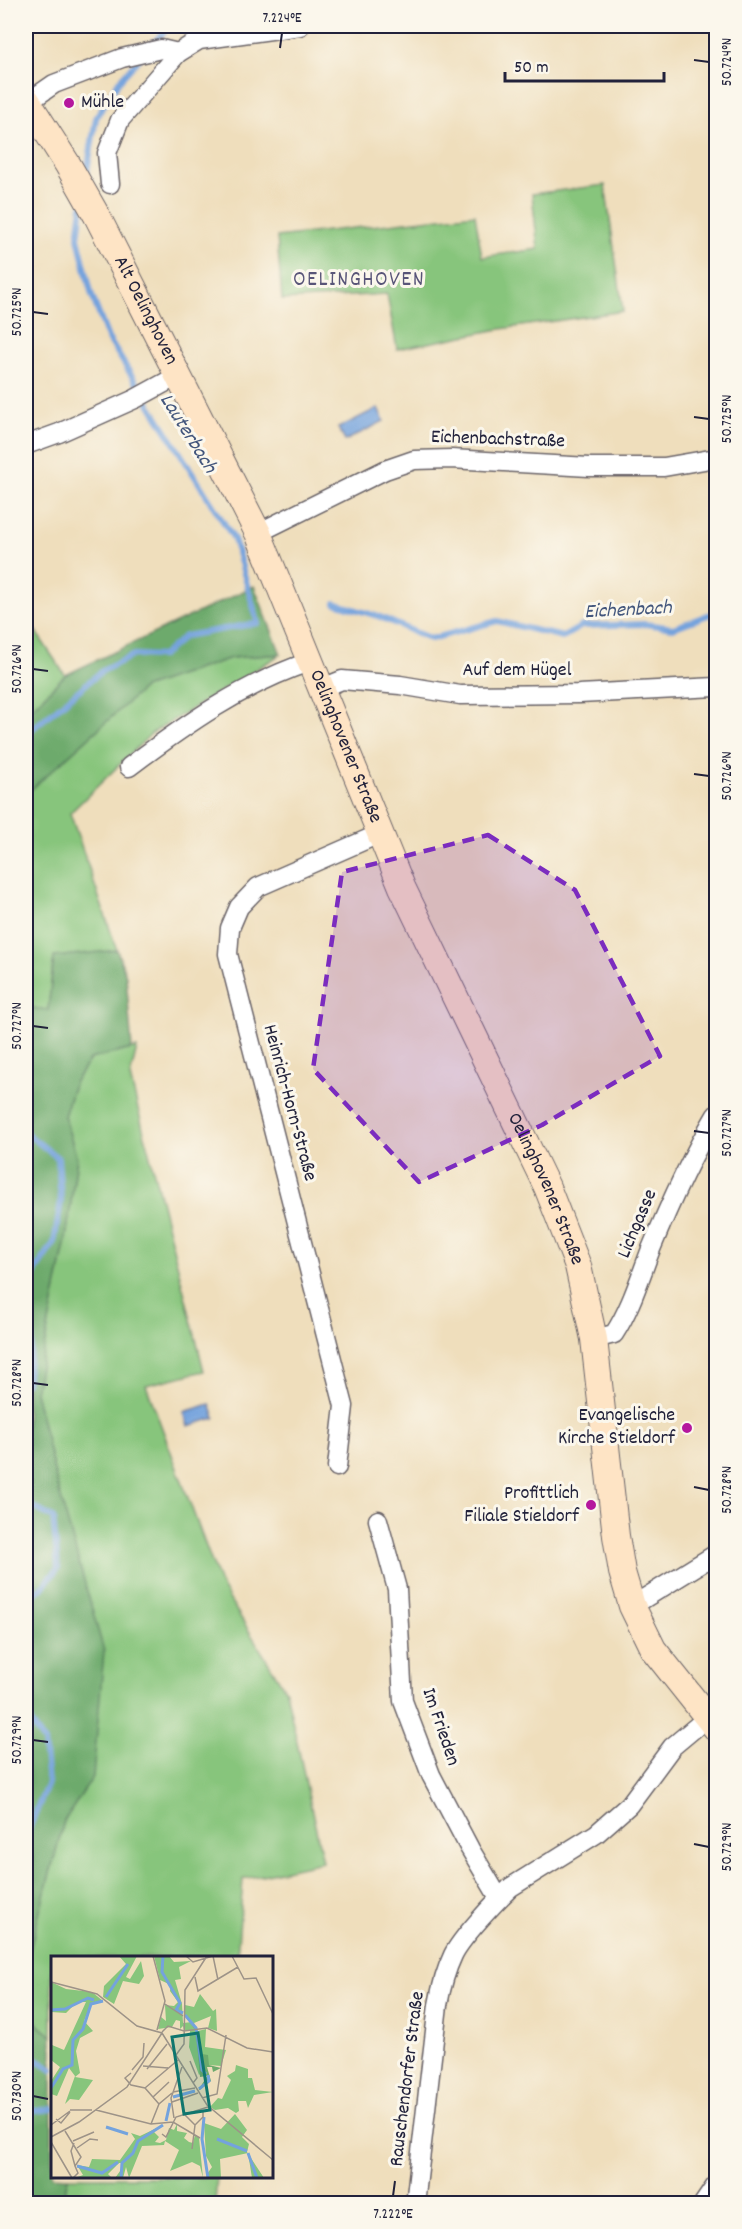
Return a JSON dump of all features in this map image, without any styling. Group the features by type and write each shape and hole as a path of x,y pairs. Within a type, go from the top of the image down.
{"main road":[{"name":"Alt Oelinghoven","path":"27,101 97,216 168,380 258,533 309,662"},
{"name":"Oelinghovener Straße","path":"309,662 402,886 547,1187 578,1266 594,1339 622,1572 632,1606 653,1649 712,1723"}],"street":[{"path":"110,184 107,153 120,120 170,51 198,33 300,26"},
{"path":"27,101 54,84 122,58 170,51"},
{"path":"26,445 135,399 168,380"},
{"name":"Eichenbachstraße","path":"258,533 385,470 414,460 452,459 589,466 664,467 717,458"},
{"path":"129,767 189,723 278,673 309,662"},
{"name":"Auf dem Hügel","path":"320,689 342,680 400,685 460,694 579,694 717,687"},
{"name":"Heinrich-Horn-Straße","path":"337,1467 345,1406 228,954 230,928 239,906 258,887 379,834"},
{"name":"Lichgasse","path":"594,1339 614,1334 623,1321 652,1246 697,1147 717,1115"},
{"name":"Im Frieden","path":"378,1520 397,1589 403,1701 431,1775 499,1898"},
{"path":"632,1606 717,1554"},
{"name":"Rauschendorfer Straße","path":"415,2204 438,2005 443,1980 454,1953 499,1898 511,1887 596,1834 630,1805 672,1747 712,1723"},
{"path":"703,2204 717,2186"}],"highlighted area":[{"path":"488,835 575,890 660,1056 542,1125 419,1182 313,1069 342,872"}],"green space":[{"path":"605,185 623,311 494,330 397,349 387,294 282,300 277,237 475,214 482,257 538,249 532,194"},
{"path":"254,586 281,654 231,658 144,688 26,794 26,714 65,675"},
{"path":"26,617 65,675 26,714"},
{"path":"281,654 152,733 70,813 117,950 53,963 48,1011 26,1007 26,794 28,790 142,688 231,658"},
{"path":"117,950 126,976 132,1049 90,1059 75,1081 64,1116 77,1158 66,1239 35,1392 58,1488 104,1651 93,1777 64,1821 26,1963 26,1007 48,1010 54,957"},
{"path":"137,1048 130,1077 204,1371 146,1385 220,1584 286,1691 323,1862 243,1879 237,1956 51,1956 51,2035 26,2014 26,1963 64,1821 93,1776 58,1488 35,1392 66,1239 77,1158 64,1116 75,1081 90,1059"},
{"path":"26,2014 51,2035 51,2178 68,2178 62,2203 26,2203"},
{"path":"68,2178 217,2178 215,2203 62,2204"}],"water":[{"path":"378,408 384,421 345,441 338,428"},
{"path":"210,1404 215,1418 188,1426 184,1412"}],"waterway":[{"name":"Lauterbach","path":"152,45 169,26"},
{"name":"Lauterbach","path":"86,178 96,118 119,81 139,59"},
{"name":"Lauterbach","path":"26,734 102,671 134,655 162,656 185,636 258,623 234,539 108,338 92,296 78,238 82,206"},
{"name":"Eichenbach","path":"335,603 380,617 431,639 497,621 563,637 582,626 645,624 673,628 716,612"},
{"name":"Lauterbach","path":"26,1133 58,1158 61,1201 54,1243 36,1270 26,1306 32,1336 26,1383"},
{"name":"Lauterbach","path":"26,1503 53,1518 58,1568 42,1588 26,1599"},
{"name":"Lauterbach","path":"26,1715 44,1742 48,1783 26,1836"},
{"name":"Lauterbach","path":"26,2053 51,2068"},
{"name":"Lauterbach","path":"26,2112 51,2109"},
{"name":"Lauterbach","path":"26,2166 26,2196"}],"place":[{"name":"Mühle","path":"69,103"},
{"name":"Evangelische Kirche Stieldorf","path":"687,1428"},
{"name":"Profittlich Filiale Stieldorf","path":"591,1505"}],"district":[{"name":"OELINGHOVEN","path":"359,280"}]}
